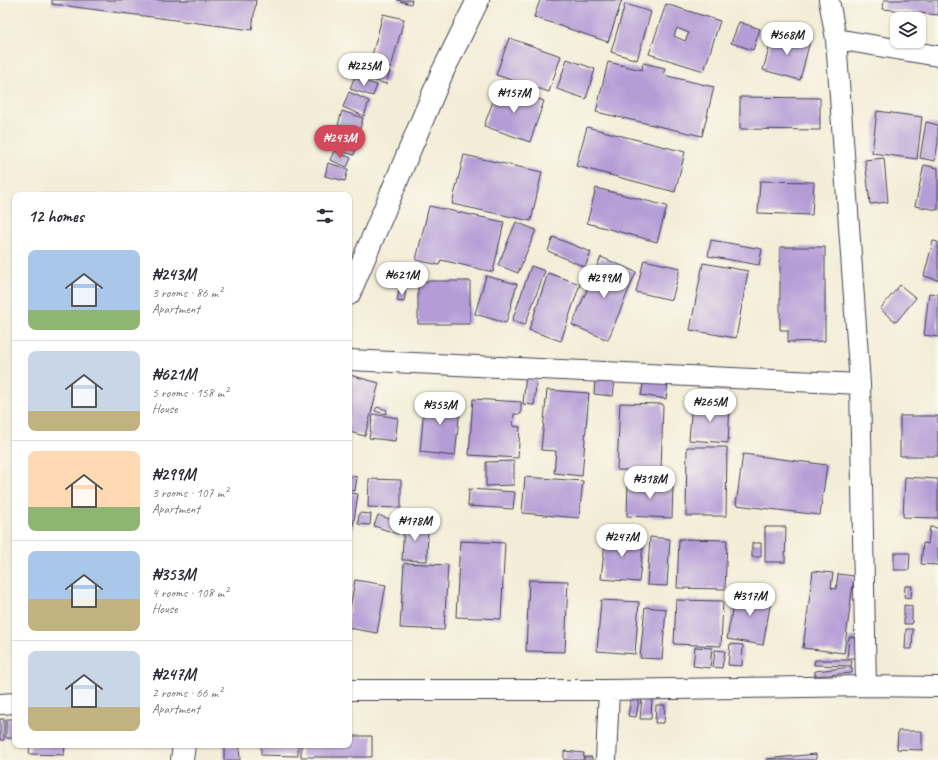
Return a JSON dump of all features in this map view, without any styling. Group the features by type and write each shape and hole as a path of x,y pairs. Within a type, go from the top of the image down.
{"main road":[{"path":"352,287 442,72 478,0"},
{"path":"182,760 184,748"}],"street":[{"path":"830,0 836,39 860,384 866,686"},
{"path":"836,39 938,56"},
{"path":"352,360 860,384"},
{"path":"352,690 609,690 866,686 938,687"},
{"path":"606,760 609,690"},
{"path":"0,704 12,703"}],"building":[{"path":"52,0 256,0 252,30 52,4"},
{"path":"397,0 412,0 411,4"},
{"path":"540,0 622,0 608,42 534,17"},
{"path":"884,0 938,0 938,15 926,14 926,12 883,9"},
{"path":"625,4 651,12 637,60 611,52"},
{"path":"666,4 720,21 704,71 649,54","holes":["677,28 689,33 685,41 674,36"]},
{"path":"383,14 404,19 391,68 370,63"},
{"path":"739,22 760,29 753,50 731,43"},
{"path":"774,31 810,41 800,80 763,70"},
{"path":"509,38 561,56 549,92 496,75"},
{"path":"567,59 595,69 586,99 557,89"},
{"path":"359,61 390,71 386,84 356,75"},
{"path":"608,62 642,70 643,63 665,68 663,75 714,87 702,136 596,112"},
{"path":"354,78 377,85 373,96 350,89"},
{"path":"499,85 544,101 530,142 484,126"},
{"path":"349,92 369,101 364,116 343,107"},
{"path":"740,97 820,98 820,130 740,129"},
{"path":"342,111 363,118 359,132 338,125"},
{"path":"877,111 922,117 917,159 872,153"},
{"path":"926,122 938,125 938,143 935,161 920,158"},
{"path":"587,127 685,152 675,192 576,166"},
{"path":"339,130 359,136 354,155 334,149"},
{"path":"334,151 351,158 347,167 330,160"},
{"path":"464,155 542,172 531,221 452,204"},
{"path":"884,158 888,202 870,204 865,160"},
{"path":"328,163 348,169 345,181 325,176"},
{"path":"924,165 938,168 938,210 915,206"},
{"path":"760,181 814,182 812,215 758,213"},
{"path":"596,188 667,206 657,242 587,223"},
{"path":"429,206 504,222 493,272 441,260 439,265 416,260"},
{"path":"516,222 536,230 518,273 498,265"},
{"path":"553,237 591,252 585,267 548,251"},
{"path":"711,240 762,249 759,265 708,256"},
{"path":"933,241 938,242 938,280 924,276"},
{"path":"780,247 825,247 825,341 788,342 788,330 780,330"},
{"path":"601,257 636,272 608,340 572,325"},
{"path":"644,260 680,268 672,300 636,292"},
{"path":"703,263 748,271 736,338 690,330"},
{"path":"394,265 414,268 411,283 391,280"},
{"path":"531,266 545,271 525,325 512,321"},
{"path":"548,273 580,284 561,341 529,330"},
{"path":"486,276 517,284 506,323 475,314"},
{"path":"418,281 470,281 470,324 418,324"},
{"path":"900,285 916,298 896,322 880,309"},
{"path":"399,290 406,291 404,302 397,301"},
{"path":"929,293 938,294 938,337 924,335"},
{"path":"526,374 537,375 534,405 523,404"},
{"path":"352,376 379,383 365,436 352,433"},
{"path":"595,378 615,380 613,396 594,394"},
{"path":"644,380 668,383 666,399 641,395"},
{"path":"547,390 589,393 582,476 554,473 556,451 541,450"},
{"path":"425,396 461,399 455,456 420,452"},
{"path":"473,399 521,402 521,414 514,414 513,426 520,427 518,458 469,455"},
{"path":"692,402 730,405 728,443 689,440"},
{"path":"620,403 663,404 661,471 617,470"},
{"path":"377,407 387,410 386,414 375,411"},
{"path":"373,414 398,418 395,441 369,438"},
{"path":"900,416 938,416 938,456 900,456"},
{"path":"687,447 727,447 726,516 686,516"},
{"path":"743,454 827,465 820,515 736,505"},
{"path":"514,461 514,485 486,486 486,462"},
{"path":"352,476 357,477 355,491 352,490"},
{"path":"525,477 583,481 579,518 522,513"},
{"path":"905,477 938,479 938,518 903,517"},
{"path":"369,479 401,480 401,508 368,507"},
{"path":"628,482 673,484 672,518 627,516"},
{"path":"469,489 515,492 513,509 468,506"},
{"path":"352,493 358,494 352,533"},
{"path":"359,513 371,514 370,525 358,524"},
{"path":"378,515 401,523 398,534 374,526"},
{"path":"404,523 428,523 427,561 402,560"},
{"path":"765,527 786,527 785,562 765,562"},
{"path":"930,527 938,528 938,565 921,564 923,543 928,544"},
{"path":"606,533 644,537 639,582 601,579"},
{"path":"650,537 670,539 667,586 647,585"},
{"path":"679,539 727,540 725,589 677,588"},
{"path":"460,541 505,543 501,619 456,617"},
{"path":"752,543 761,543 761,557 752,557"},
{"path":"894,553 910,553 909,570 894,570"},
{"path":"404,563 448,565 444,630 400,628"},
{"path":"813,571 833,573 831,588 836,589 838,574 854,576 844,653 803,648"},
{"path":"355,580 386,585 377,633 352,629 352,597"},
{"path":"529,580 568,581 565,652 526,651"},
{"path":"905,586 912,586 911,598 904,597"},
{"path":"736,589 772,595 763,645 727,639"},
{"path":"601,600 639,602 635,654 597,651"},
{"path":"676,600 723,601 721,646 674,644"},
{"path":"904,605 912,606 912,624 904,624"},
{"path":"645,607 666,609 662,659 640,658"},
{"path":"906,629 913,629 912,649 905,649"},
{"path":"849,637 861,637 860,658 847,658"},
{"path":"730,644 743,645 742,666 728,665"},
{"path":"695,647 712,648 710,668 693,666"},
{"path":"715,650 725,651 722,668 713,667"},
{"path":"815,660 852,660 851,666 814,665"},
{"path":"852,667 852,673 815,676 815,671"},
{"path":"642,697 652,698 651,719 640,719"},
{"path":"631,698 639,700 636,717 628,716"},
{"path":"656,705 665,705 664,723 655,723"},
{"path":"0,719 4,719 4,740 0,740"},
{"path":"6,719 12,719 12,738 6,738"},
{"path":"898,731 922,731 922,750 897,749"},
{"path":"352,736 372,736 372,757 301,757 301,748 352,748"},
{"path":"30,748 65,748 64,755 29,754"},
{"path":"224,748 239,748 240,760 224,760"},
{"path":"261,748 298,748 298,756 261,755"},
{"path":"564,751 584,753 583,760 564,760"},
{"path":"816,754 816,760 766,760 766,759"},
{"path":"584,757 592,757 592,760 584,760"}]}
